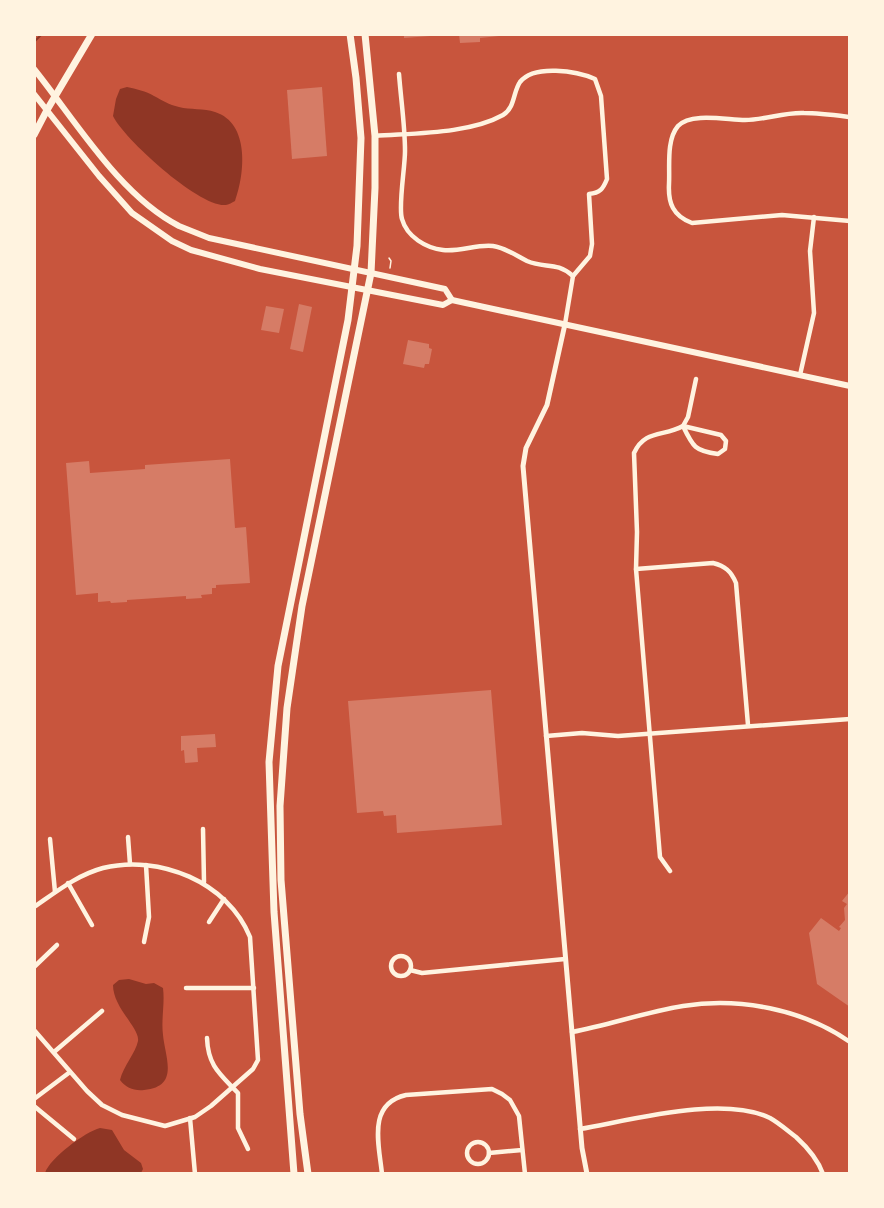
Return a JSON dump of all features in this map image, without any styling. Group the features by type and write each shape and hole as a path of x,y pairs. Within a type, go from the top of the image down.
{"main road":[{"path":"34,135 92,34"},
{"path":"294,1173 274,912 269,762 278,666 348,320 357,246 361,138 350,34"},
{"path":"308,1173 300,1114 281,880 280,822 286,720 302,606 371,273 375,136 365,34"},
{"path":"34,69 121,180 154,210 178,225 209,238 445,289 452,300"},
{"path":"34,94 99,176 132,213 172,241 191,250 260,269 442,304 452,300 849,386"}],"street":[{"path":"375,136 468,128 505,114 512,104 519,84 527,75 540,72 580,73 595,79 601,96 607,179 603,189 597,194 589,194 592,244 590,256 573,276 547,405 526,448 523,466 580,1129 587,1173"},
{"path":"399,74 405,173 400,209 402,221 410,234 422,243 443,250 495,246 527,261 563,268 573,276"},
{"path":"849,117 805,112 746,120 696,118 681,123 673,137 669,194 671,206 683,219 701,223 782,215 849,221"},
{"path":"800,375 814,313 810,251 814,217"},
{"path":"683,426 688,417 696,379"},
{"path":"670,872 660,857 636,569 634,453 638,445 651,435 683,426 721,435 726,441 725,449 718,454 697,449 690,441 683,426"},
{"path":"636,569 713,563 723,566 732,573 736,583 748,725"},
{"path":"546,736 582,733 618,736 849,719"},
{"path":"203,829 204,882"},
{"path":"128,837 130,864"},
{"path":"50,839 55,892"},
{"path":"34,907 68,883 102,868 130,864 146,865 160,867 204,882 234,908 246,926 250,937 258,1060 253,1069 193,1117 165,1126 122,1115 102,1105 34,1030"},
{"path":"144,942 149,917 146,865"},
{"path":"68,883 92,925"},
{"path":"209,922 224,899"},
{"path":"34,967 57,945"},
{"path":"399,956 406,957 410,962 410,970 404,976 397,976 391,968 391,962 399,956"},
{"path":"410,970 422,973 565,959"},
{"path":"186,988 254,988"},
{"path":"572,1032 606,1026 684,1006 740,1004 785,1012 822,1025 849,1042"},
{"path":"54,1052 102,1011"},
{"path":"35,1041 40,1036"},
{"path":"207,1038 207,1056 238,1093 238,1128 248,1149"},
{"path":"34,1099 70,1072"},
{"path":"382,1173 378,1130 381,1112 387,1103 406,1095 492,1089 510,1100 519,1116 525,1173"},
{"path":"34,1106 74,1139"},
{"path":"580,1129 709,1108 747,1112 769,1118 804,1144 823,1173"},
{"path":"193,1117 195,1173"},
{"path":"480,1142 486,1145 489,1153 485,1161 478,1164 471,1161 467,1152 473,1143 480,1142"},
{"path":"489,1153 522,1150"}],"shaded area":[{"path":"127,87 141,90 175,106 211,111 226,118 234,127 242,150 241,177 235,201 226,205 214,203 199,196 164,170 132,140 113,116 120,89"},
{"path":"129,979 146,984 154,983 163,988 163,1029 168,1070 162,1083 155,1088 137,1090 130,1088 120,1080 135,1050 138,1036 117,1002 113,985 119,980"},
{"path":"100,1128 112,1130 124,1150 141,1163 143,1169 141,1173 45,1173 54,1160 69,1146"}],"building":[{"path":"404,34 430,34 430,36 404,38"},
{"path":"459,34 499,34 499,36 480,38 480,42 460,43"},
{"path":"322,87 327,156 292,159 287,90"},
{"path":"299,304 312,307 303,352 290,349"},
{"path":"266,306 284,309 279,333 261,330"},
{"path":"408,340 429,344 429,348 432,349 429,364 425,364 424,368 403,364"},
{"path":"230,459 235,528 246,527 250,583 216,585 216,588 212,588 212,594 201,595 202,598 186,599 186,596 111,603 110,601 98,602 98,593 76,595 66,463 89,461 90,473 145,469 145,465"},
{"path":"491,690 502,825 397,833 396,815 384,816 383,811 357,813 348,701"},
{"path":"215,734 216,747 197,748 198,762 185,763 184,750 181,751 181,736"},
{"path":"850,891 850,1007 817,984 809,933 821,918 839,931 841,928 839,927 845,920 844,908 847,904 842,901"}],"waterway":[{"path":"34,42 42,34"}]}
